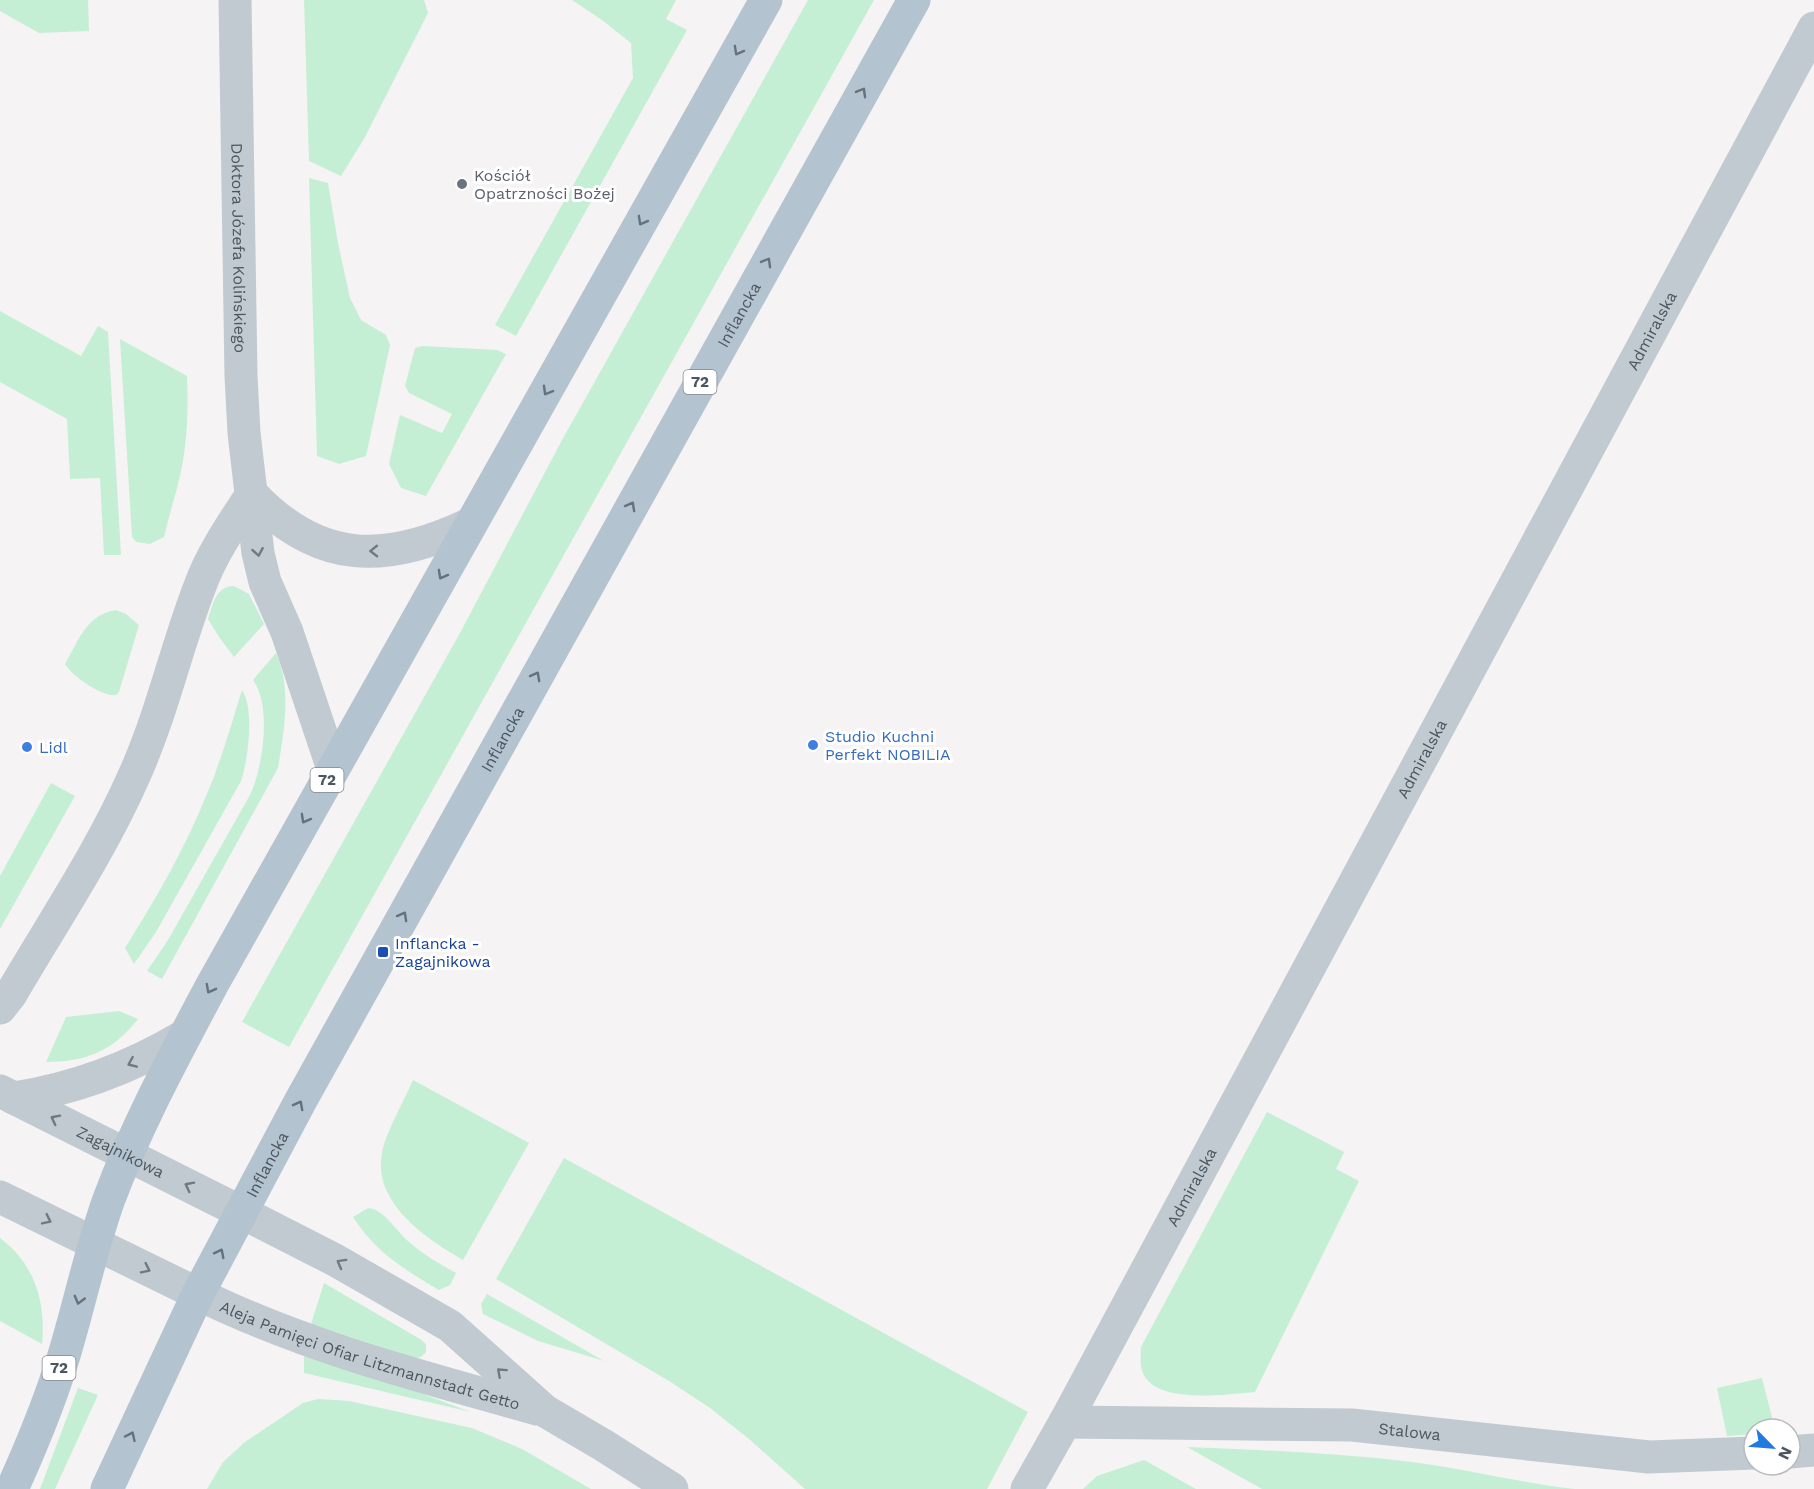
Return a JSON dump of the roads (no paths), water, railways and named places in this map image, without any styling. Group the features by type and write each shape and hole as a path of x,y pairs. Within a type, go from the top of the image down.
{"main road":[{"name":"72","path":"12,1489 28,1453 60,1366 95,1243 126,1155 184,1036 766,0"},
{"name":"Inflancka","path":"107,1489 198,1294 312,1079 914,0"}],"street":[{"name":"Doktora Józefa Kolińskiego","path":"235,0 241,376 244,433 258,553 265,582 287,632 333,769"},
{"name":"Admiralska","path":"1027,1489 1814,28"},
{"path":"0,1008 66,906 135,776 200,585 221,540 252,494 271,515 298,532 321,543 352,551 381,552 406,548 440,539 470,524"},
{"path":"7,1094 64,1088 142,1059 184,1036"},
{"name":"Zagajnikowa","path":"7,1094 241,1212"},
{"path":"0,1197 198,1294"},
{"name":"Aleja Pamięci Ofiar Litzmannstadt Getto","path":"241,1212 335,1260 450,1326 545,1411 672,1489"},
{"name":"Aleja Pamięci Ofiar Litzmannstadt Getto","path":"198,1294 240,1315 293,1335 415,1375 545,1411"},
{"name":"Stalowa","path":"1065,1422 1352,1425 1649,1457 1742,1453"}],"place":[{"name":"Kościół Opatrzności Bożej","path":"462,184"},
{"name":"Studio Kuchni Perfekt NOBILIA","path":"813,745"},
{"name":"Lidl","path":"27,747"},
{"name":"Inflancka - Zagajnikowa","path":"383,952"}]}
